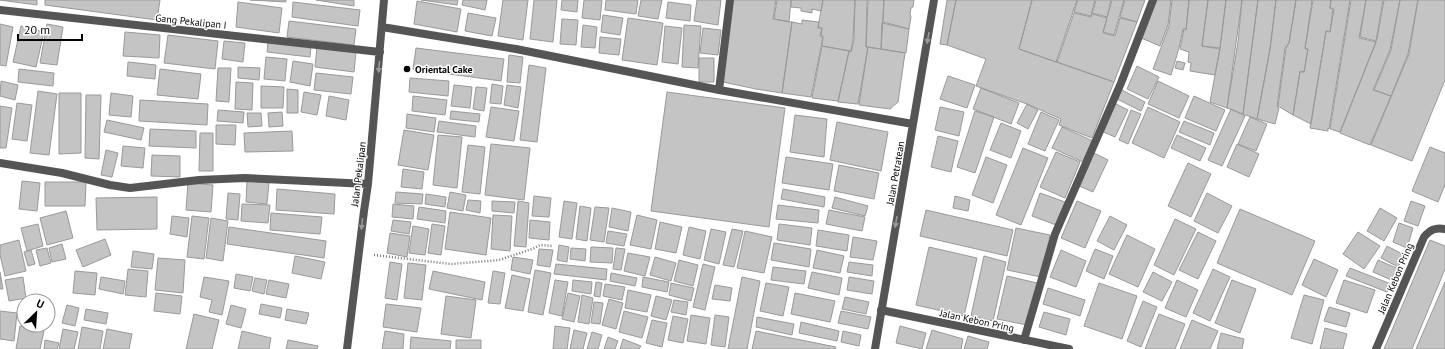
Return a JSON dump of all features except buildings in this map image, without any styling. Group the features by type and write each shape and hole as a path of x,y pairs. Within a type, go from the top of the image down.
{"street":[{"name":"Jalan Pekalipan","path":"347,349 368,184 384,0"},
{"path":"719,90 730,0"},
{"name":"Jalan Petratean","path":"875,349 880,310 934,0"},
{"path":"1024,340 1055,234 1121,83 1154,0"},
{"name":"Gang Pekalipan I","path":"0,10 380,52"},
{"path":"382,27 516,49 719,90 913,124"},
{"path":"0,163 62,173 110,185 130,188 227,178 268,178 368,184"},
{"name":"Jalan Kebon Pring","path":"1376,349 1424,237 1431,230 1440,228 1445,229"},
{"name":"Jalan Kebon Pring","path":"880,310 1069,349"}],"path":[{"path":"359,254 451,264 499,260 540,245 553,246"}],"place":[{"name":"Oriental Cake","path":"407,69"}]}
